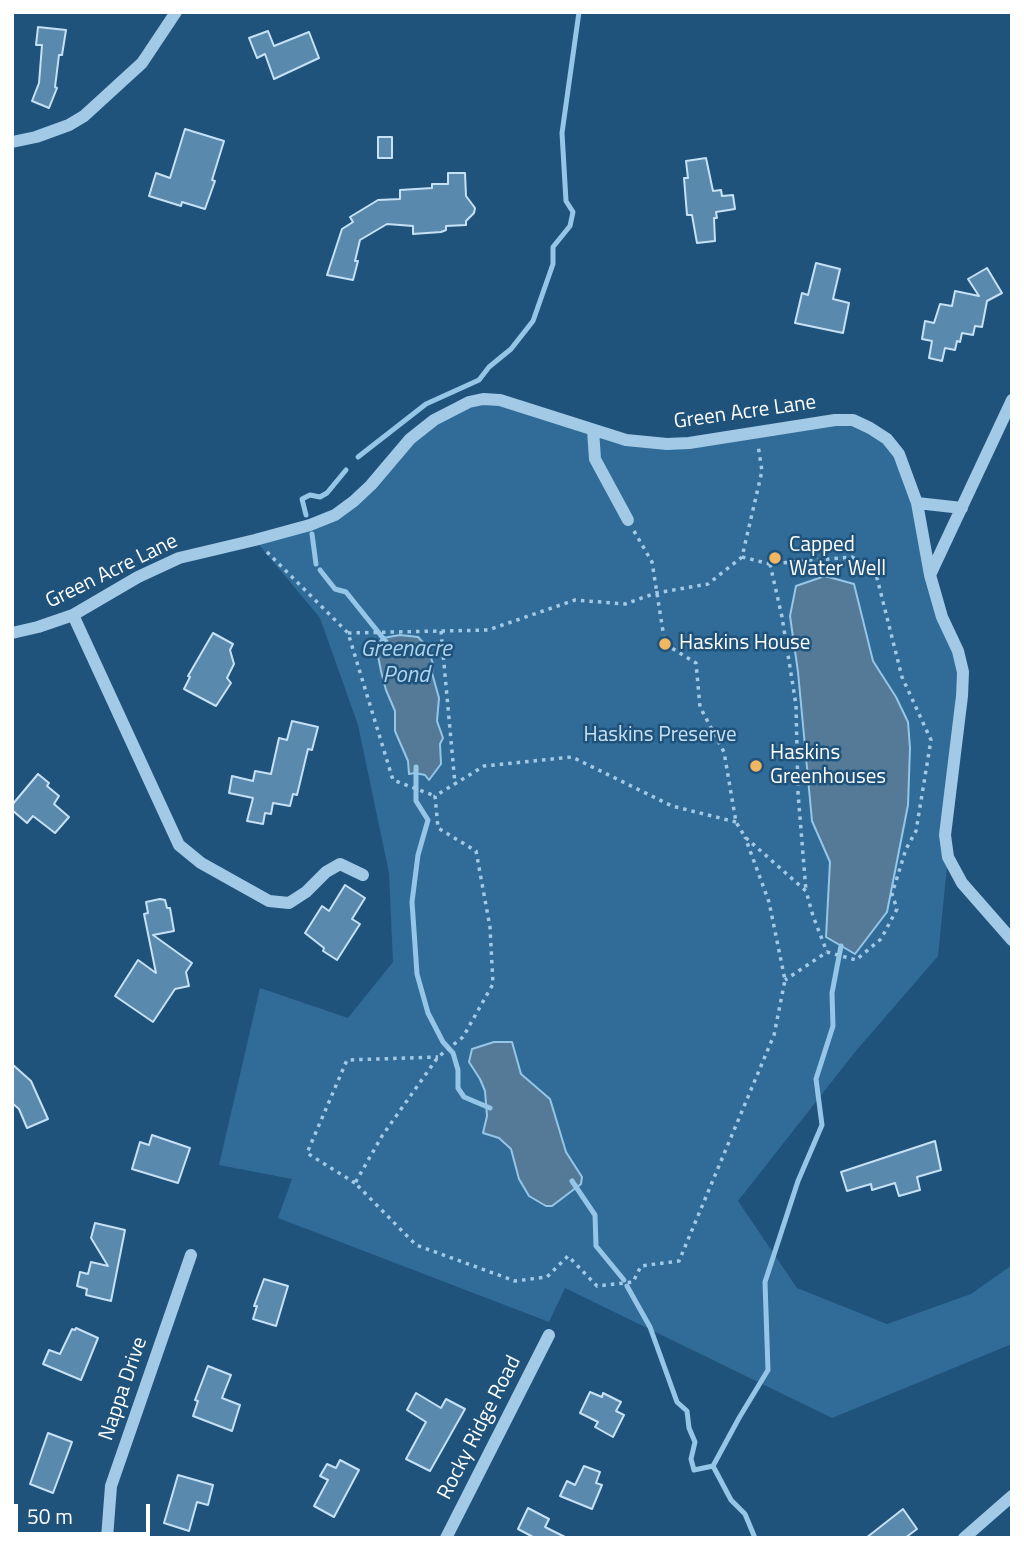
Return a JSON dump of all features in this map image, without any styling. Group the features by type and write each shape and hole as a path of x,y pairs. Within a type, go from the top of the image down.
{"street":[{"path":"12,142 61,128 84,116 142,63 176,12"},
{"name":"Green Acre Lane","path":"12,633 72,615 138,577 179,558 310,525 335,515 371,485 410,439 434,420 469,402 500,400 626,440 667,444 689,443 835,420 853,420 887,439 899,454 917,503 930,575 942,617 958,651 963,672 945,835 948,857 962,883 1012,940"},
{"path":"930,575 1012,400"},
{"path":"593,430 595,459 628,520"},
{"path":"917,503 962,508"},
{"path":"72,615 179,845 201,863 268,901 289,904 326,872 340,864 363,875"},
{"name":"Nappa Drive","path":"107,1538 111,1486 191,1255"},
{"name":"Rocky Ridge Road","path":"446,1538 549,1335"},
{"path":"964,1538 1012,1496"}],"path":[{"path":"348,633 488,630 575,600 625,604 656,593 708,584 742,557 762,471 755,432"},
{"path":"438,1057 347,1060 307,1153 355,1183 416,1245 514,1281 547,1278 568,1256 597,1286 633,1282 641,1266 679,1261 774,1035 785,980 769,902 745,837 736,822 724,752 700,707 696,663 665,644 652,562 628,520"},
{"path":"255,540 348,633 393,780 435,796 484,766 572,757 672,806 736,822"},
{"path":"742,557 770,564 852,557 875,570 902,677 931,740 916,831 906,849 892,894 897,909 881,939 856,960 827,952 785,980"},
{"path":"770,564 782,617 796,705 797,793 806,891 827,952"},
{"path":"440,631 455,784"},
{"path":"355,1183 383,1136 438,1057 463,1037 493,984 490,927 476,851 438,828 435,796"},
{"path":"745,837 806,891"}],"green space":[{"name":"Haskins Preserve","path":"483,399 649,443 853,420 899,454 930,575 958,651 948,857 938,956 855,1052 738,1201 797,1288 887,1324 971,1294 1012,1265 1012,1344 832,1418 565,1288 549,1322 278,1218 292,1179 219,1165 260,988 348,1018 393,962 389,873 358,725 320,618 255,540 354,501 410,439"}],"water":[{"path":"825,576 854,584 873,661 908,722 908,805 887,912 855,954 826,937 830,862 812,821 790,616 796,586"},
{"name":"Greenacre Pond","path":"400,635 418,637 428,648 433,664 432,673 439,698 437,721 443,738 440,744 441,764 429,780 425,775 409,774 408,761 395,731 395,711 386,690 376,646 383,638"},
{"path":"494,1042 512,1042 521,1074 550,1099 566,1152 582,1177 581,1184 552,1206 546,1206 529,1196 519,1179 511,1149 499,1138 483,1133 487,1116 485,1091 469,1062 472,1049"}],"building":[{"path":"38,27 66,30 62,55 59,55 57,88 49,108 32,101 39,83 42,45 36,45"},
{"path":"268,31 274,46 309,32 319,58 274,79 265,54 257,58 249,38"},
{"path":"185,129 224,141 205,209 182,202 181,206 149,196 156,173 170,178"},
{"path":"378,137 392,137 392,158 378,158"},
{"path":"706,158 713,191 721,190 722,196 733,195 735,209 716,212 715,241 697,243 692,215 687,215 684,178 688,178 686,161"},
{"path":"448,173 465,173 466,196 475,208 466,225 446,226 446,230 441,232 413,234 413,226 387,224 360,240 353,280 327,275 342,229 353,222 350,217 378,200 400,199 400,190 448,184"},
{"path":"816,263 840,269 833,299 849,303 843,333 795,323 802,293 808,295"},
{"path":"987,268 1002,293 987,301 982,327 975,326 973,335 962,333 955,350 945,348 942,361 929,358 932,341 922,339 925,321 934,323 940,304 952,306 955,291 979,296 968,279"},
{"path":"213,633 233,644 230,650 234,664 227,678 231,683 216,706 184,689 190,677 188,676"},
{"path":"292,721 318,727 312,750 308,749 297,795 293,794 290,806 273,803 271,814 265,813 263,824 247,821 253,798 229,793 232,776 253,781 255,771 271,774 279,738 287,740"},
{"path":"38,774 59,796 54,804 69,817 55,833 33,816 27,823 12,810 12,805"},
{"path":"345,885 365,898 352,919 360,924 337,960 323,951 324,948 305,933 322,906 329,911"},
{"path":"165,900 167,908 170,908 174,931 153,935 192,963 186,972 189,986 175,989 153,1022 115,996 138,960 156,973 144,914 148,913 146,902"},
{"path":"12,1064 31,1081 48,1119 27,1128 19,1109 12,1103"},
{"path":"152,1135 190,1148 178,1183 132,1169 140,1142 149,1145"},
{"path":"935,1141 941,1170 917,1177 920,1190 899,1196 895,1183 872,1190 871,1184 847,1191 841,1172"},
{"path":"95,1223 125,1230 111,1301 86,1295 87,1289 77,1286 80,1272 88,1274 91,1262 108,1266 91,1238"},
{"path":"264,1279 288,1286 276,1326 253,1319 257,1306 254,1306"},
{"path":"76,1328 98,1338 81,1380 43,1364 49,1350 60,1354 72,1329"},
{"path":"208,1366 231,1375 222,1398 240,1405 232,1431 193,1416 198,1401 195,1400"},
{"path":"590,1392 602,1397 603,1393 621,1402 616,1411 624,1415 613,1437 595,1427 598,1422 580,1413"},
{"path":"416,1393 441,1408 446,1399 465,1409 430,1471 406,1459 426,1422 407,1410"},
{"path":"48,1433 72,1442 53,1493 30,1484"},
{"path":"340,1460 359,1470 334,1517 314,1506 328,1480 320,1476 327,1464 336,1468"},
{"path":"584,1466 600,1472 596,1483 602,1485 592,1509 560,1496 567,1481 575,1485"},
{"path":"178,1475 213,1485 208,1505 197,1502 189,1531 164,1523"},
{"path":"528,1508 549,1519 545,1527 567,1538 535,1538 518,1529"},
{"path":"903,1509 917,1529 905,1538 866,1538"}],"waterway":[{"path":"358,457 426,404 479,380 489,367 511,349 533,321 553,264 553,247 570,226 573,212 566,201 562,133 579,12"},
{"path":"306,515 302,499 310,495 320,497 327,493 346,470"},
{"path":"312,534 316,564"},
{"path":"320,570 335,589 346,592 387,643"},
{"path":"416,767 416,801 428,820 418,855 412,902 417,974 428,1013 443,1042 453,1053 458,1070 458,1088 464,1097 490,1108"},
{"path":"755,1538 745,1514 731,1500 713,1466 768,1370 765,1282 798,1181 822,1125 816,1079 833,1026 832,993 841,946"},
{"path":"572,1181 595,1215 596,1246 624,1280"},
{"path":"627,1286 650,1327 677,1402 687,1411 689,1428 695,1442 691,1459 694,1470 713,1466"}],"place":[{"name":"Capped Water Well","path":"775,558"},
{"name":"Haskins House","path":"665,644"},
{"name":"Haskins Greenhouses","path":"756,766"}]}
